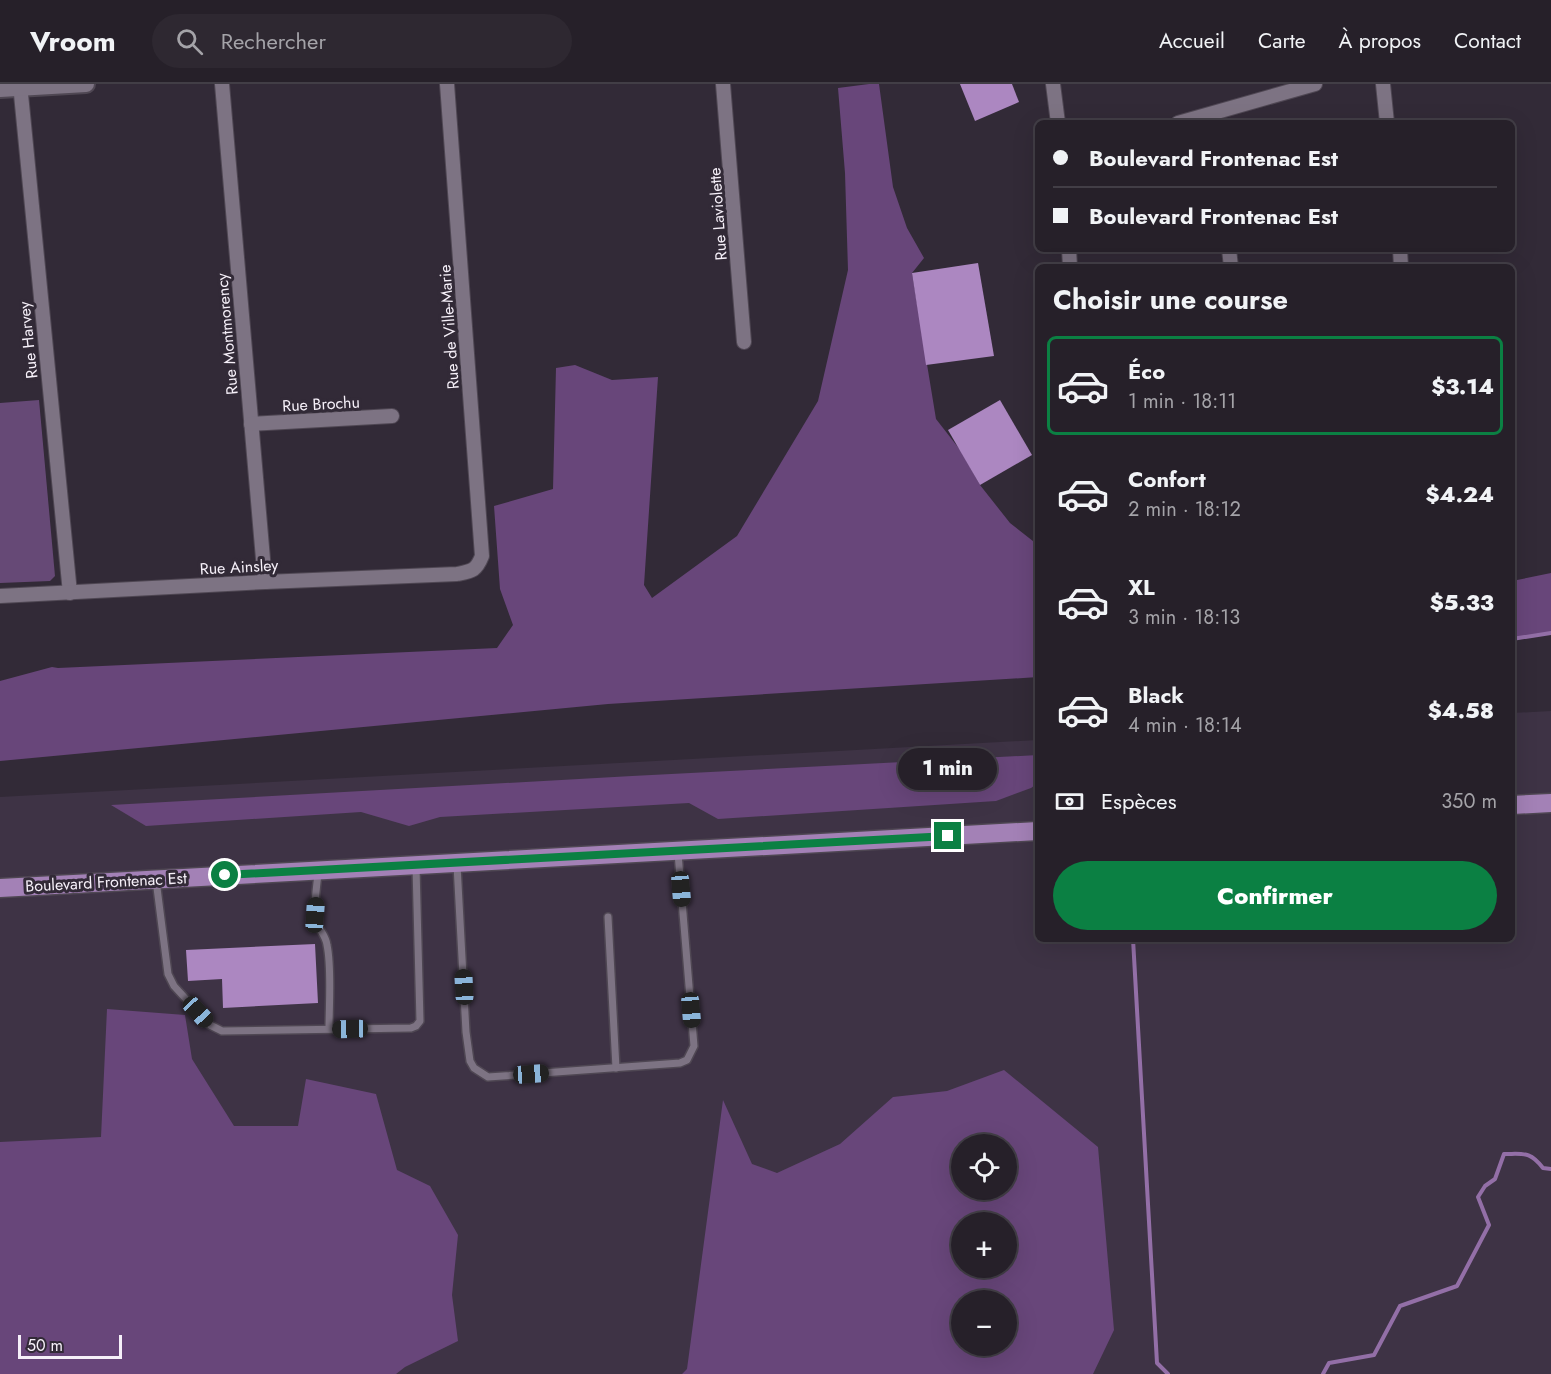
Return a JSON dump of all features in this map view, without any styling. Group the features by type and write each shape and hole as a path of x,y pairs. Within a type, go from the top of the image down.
{"main road":[{"path":"1515,805 1551,803"},
{"name":"Boulevard Frontenac Est","path":"0,888 1035,831"}],"street":[{"path":"0,89 20,86 86,84"},
{"name":"Rue Montmorency","path":"222,84 265,582"},
{"name":"Rue de Ville-Marie","path":"447,84 482,556 478,566"},
{"name":"Rue Laviolette","path":"723,84 744,342"},
{"path":"1053,84 1058,120"},
{"path":"1199,120 1220,117 1316,84"},
{"path":"1383,84 1387,120"},
{"name":"Rue Harvey","path":"20,86 69,592"},
{"name":"Rue Brochu","path":"251,424 392,416"},
{"name":"Rue Ainsley","path":"0,596 457,574 471,571 478,566"}],"lane":[{"path":"457,863 466,1032 470,1061 474,1068 488,1077 680,1064 687,1060 694,1046 677,851"},
{"path":"156,879 168,974 174,986 210,1025 222,1031 411,1028 420,1022 416,865"},
{"path":"318,870 315,915 327,943 329,956 329,1029"},
{"path":"608,917 616,1068"}],"shaded area":[{"path":"879,84 893,187 907,228 924,258 912,273 936,419 961,451 980,485 1010,523 1035,543 1035,677 608,704 0,761 0,681 52,667 497,648 513,625 500,589 494,506 553,489 556,368 575,365 612,380 658,377 644,585 652,598 737,536 818,401 848,270 845,173 838,88"},
{"path":"39,400 55,576 50,581 0,583 0,403"},
{"path":"1551,573 1551,633 1515,639 1515,580"},
{"path":"1551,711 1551,1374 0,1374 0,797 1035,740 1035,942 1515,942 1515,713"},
{"path":"1035,755 1035,785 996,801 718,819 689,803 440,817 409,826 361,812 146,826 111,805"},
{"path":"107,1009 185,1015 192,1059 234,1126 298,1126 306,1079 376,1094 397,1170 430,1186 458,1235 452,1295 458,1341 405,1367 396,1374 0,1374 0,1142 101,1137"},
{"path":"1004,1070 1098,1147 1114,1330 1093,1374 682,1374 687,1369 723,1100 752,1164 777,1173 840,1144 893,1097 947,1091"}],"building":[{"path":"960,84 1012,84 1019,102 975,121"},
{"path":"978,263 994,356 926,365 912,273"},
{"path":"1000,400 1032,455 980,485 948,430"},
{"path":"315,944 318,1003 223,1008 222,979 188,981 186,950"}],"waterway":[{"path":"1515,639 1551,633"},
{"path":"1133,942 1157,1363 1168,1374"},
{"path":"1323,1374 1329,1363 1374,1355 1400,1306 1457,1286 1489,1225 1478,1197 1485,1186 1495,1179 1504,1154 1530,1156 1543,1168 1551,1169"}],"route":[{"path":"225,875 948,836"}]}
